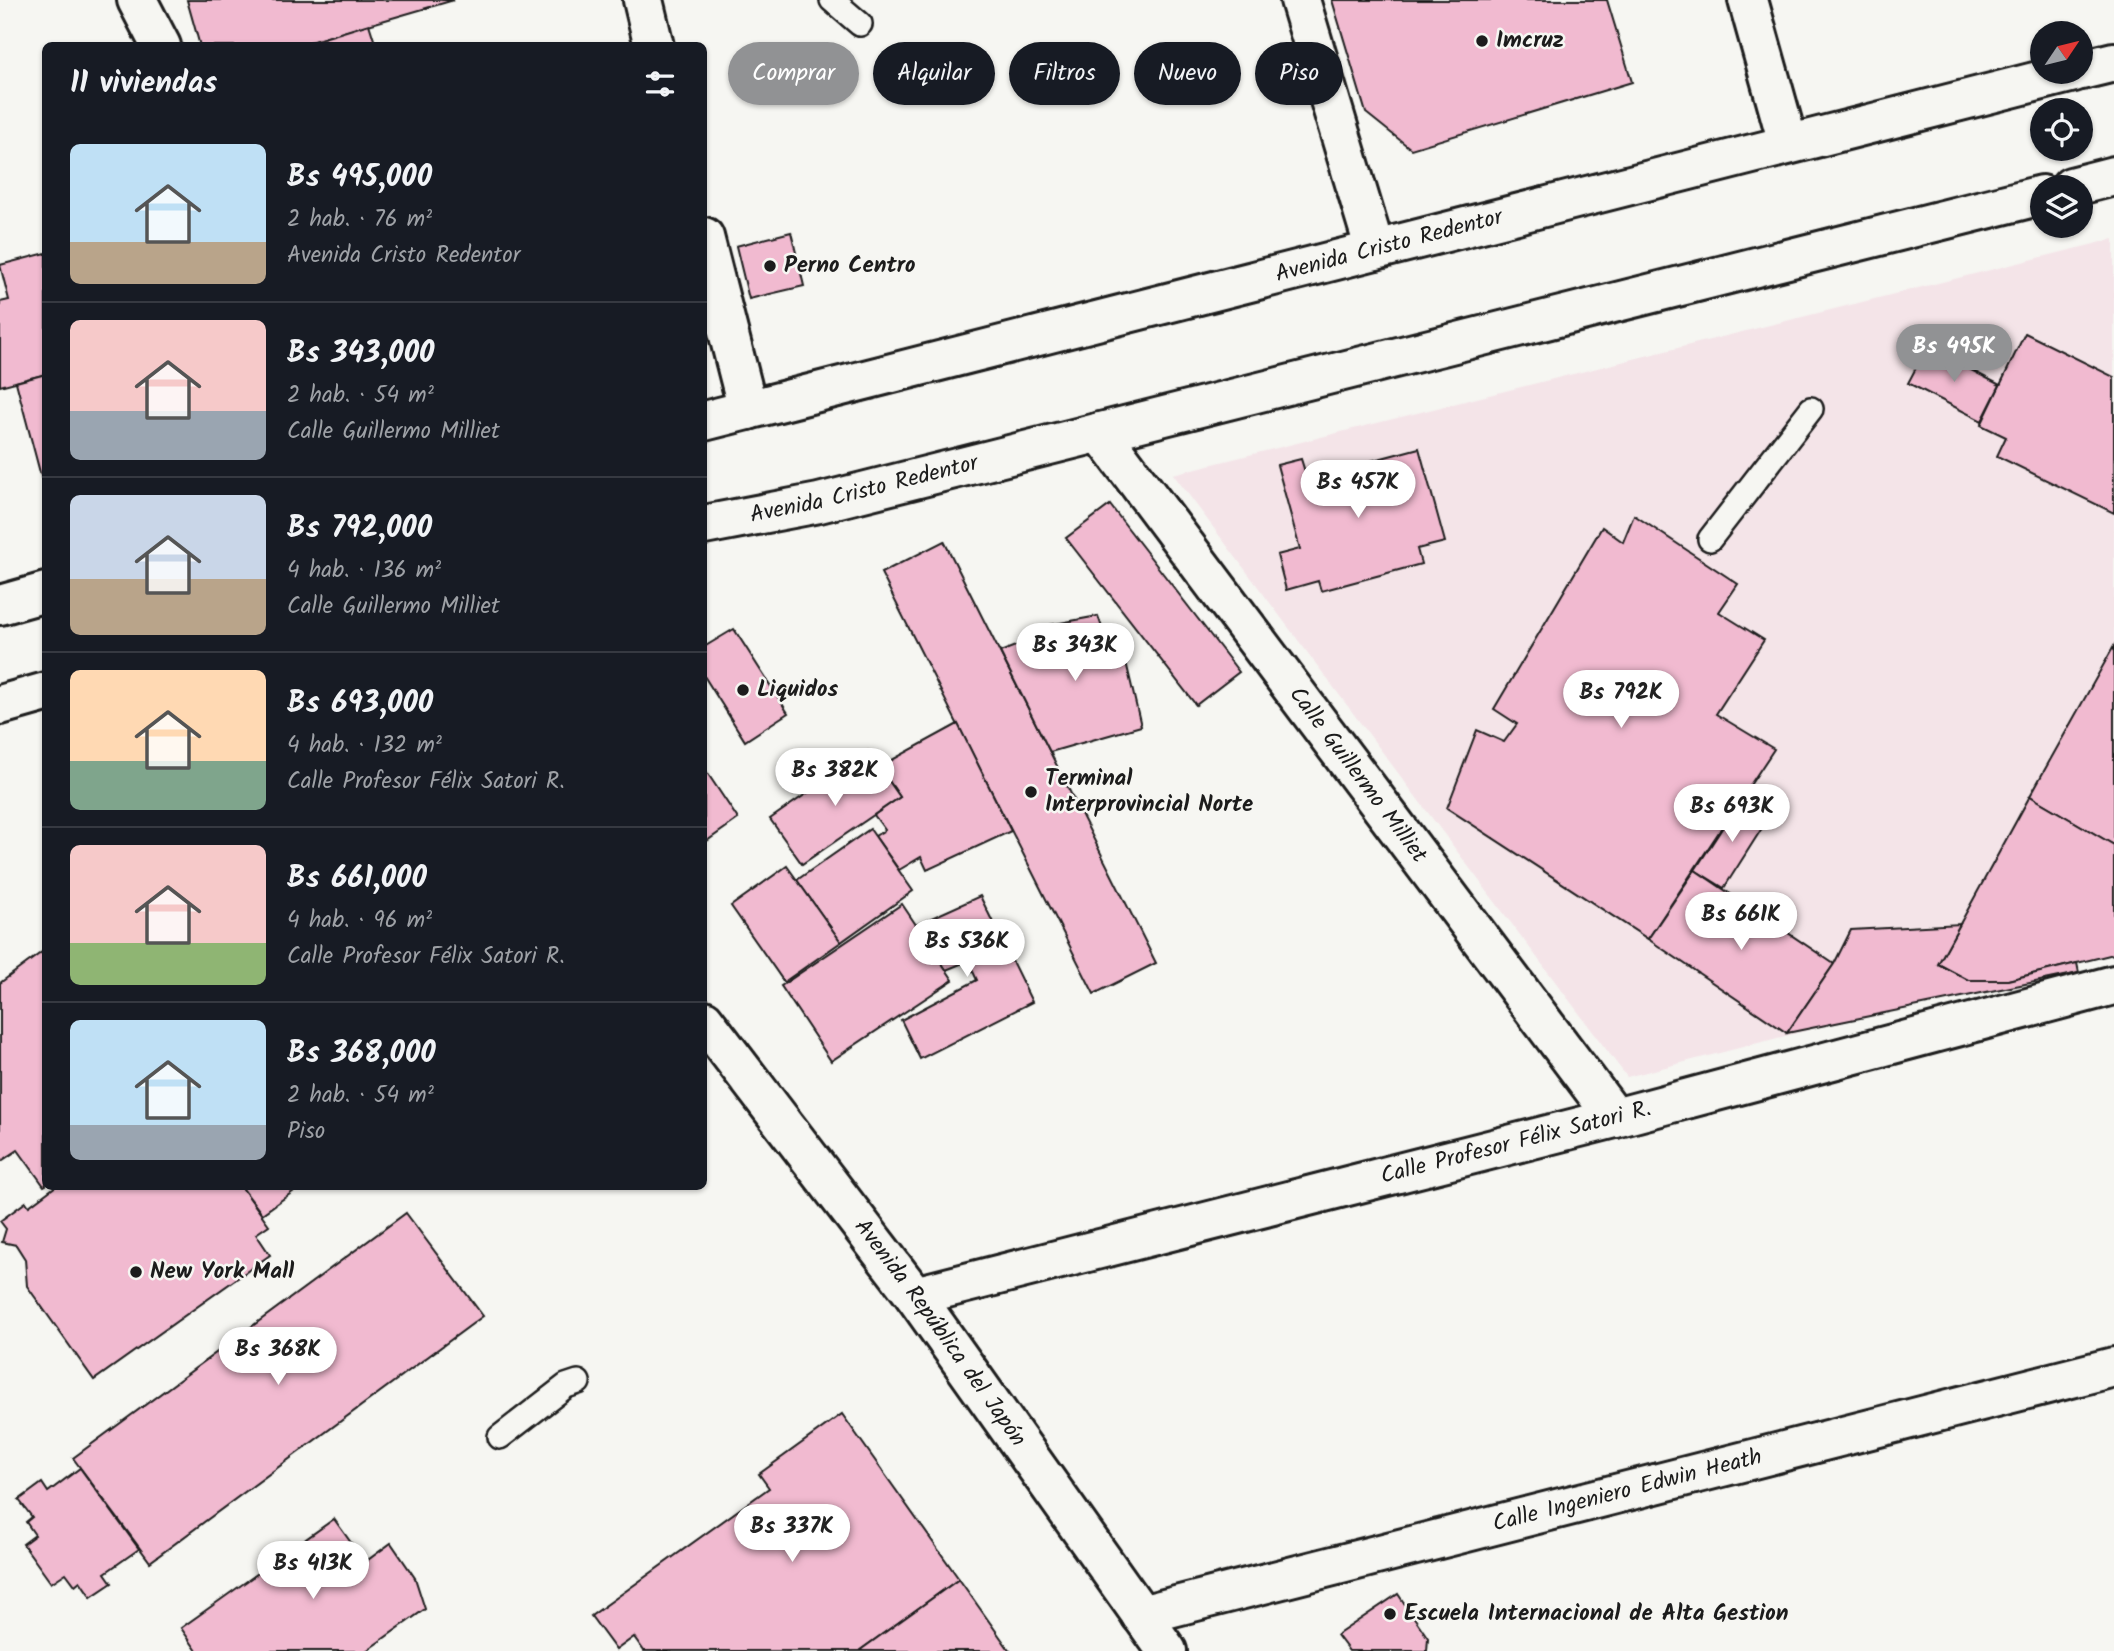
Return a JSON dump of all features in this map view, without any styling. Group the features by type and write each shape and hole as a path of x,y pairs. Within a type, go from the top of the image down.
{"street":[{"path":"137,0 159,42"},
{"path":"643,0 653,42"},
{"path":"1300,0 1375,250"},
{"path":"1748,0 1788,143"},
{"path":"2093,67 2114,62"},
{"name":"Avenida Cristo Redentor","path":"707,421 2030,83"},
{"path":"2093,181 2114,176"},
{"name":"Avenida Cristo Redentor","path":"707,524 819,503 2030,198"},
{"path":"707,249 748,410"},
{"name":"Calle Guillermo Milliet","path":"1100,432 1615,1118"},
{"path":"0,605 42,593"},
{"path":"0,705 42,693"},
{"name":"Calle Profesor Félix Satori R.","path":"915,1296 1615,1118 2114,985"},
{"name":"Avenida República del Japón","path":"707,1024 915,1296 1167,1651"},
{"name":"Calle Ingeniero Edwin Heath","path":"1141,1615 2114,1367"}],"lane":[{"path":"832,0 860,23"},
{"path":"1710,539 1811,409"},
{"path":"500,1437 566,1386 578,1382"}],"shaded area":[{"path":"2114,239 2114,951 1627,1077 1173,474"}],"building":[{"path":"187,0 454,0 310,42 199,42"},
{"name":"Imcruz","path":"1332,0 1607,0 1632,82 1411,149 1366,113"},
{"path":"369,24 375,42 310,42"},
{"name":"Perno Centro","path":"791,232 804,286 749,299 736,246"},
{"path":"42,254 42,375 0,386 0,302 9,300 0,265"},
{"path":"2025,333 2114,377 2114,513 1997,456 2006,437 1981,425"},
{"path":"1927,347 2000,385 1982,421 1908,383"},
{"path":"42,375 42,480 16,382"},
{"path":"1419,448 1445,542 1417,549 1421,564 1321,591 1318,581 1286,590 1277,555 1300,549 1277,465 1301,459 1307,478"},
{"path":"1110,505 1239,672 1196,705 1066,538"},
{"path":"1634,515 1738,584 1719,612 1764,640 1716,714 1774,749 1648,939 1447,808 1477,730 1504,742 1517,724 1494,709 1602,527 1623,542"},
{"name":"Terminal Interprovincial Norte","path":"944,541 1156,963 1094,994 881,573"},
{"path":"1098,616 1105,636 1119,632 1141,726 1050,752 1000,652 1046,634 1044,626"},
{"name":"Liquidos","path":"734,629 788,713 745,741 707,681 707,645"},
{"path":"2114,646 2114,845 2030,796"},
{"path":"958,724 1011,831 927,870 921,857 899,870 875,836 885,830 874,815 900,797 879,767"},
{"path":"868,751 900,797 802,864 770,819"},
{"path":"707,772 738,819 707,841"},
{"path":"2030,796 2114,845 2114,954 2008,980 1968,980 1938,964"},
{"path":"1741,799 1769,817 1724,888 1695,870"},
{"path":"870,829 913,891 841,942 797,880"},
{"path":"787,866 841,942 784,982 731,906"},
{"path":"1695,870 1834,964 1787,1033 1648,939"},
{"path":"980,896 1032,1002 920,1059 901,1020 977,980 968,961 946,970 916,925"},
{"path":"902,904 953,980 831,1061 781,986"},
{"path":"1960,924 1938,964 1968,980 2008,980 2077,963 2079,973 1787,1033 1834,964 1851,930"},
{"path":"42,952 42,1183 18,1150 0,1162 0,983"},
{"name":"New York Mall","path":"51,1190 244,1190 269,1225 256,1234 270,1255 94,1380 27,1286 25,1259 16,1245 2,1242 6,1229 0,1221 26,1202 29,1206"},
{"path":"244,1190 295,1190 262,1214"},
{"path":"406,1213 483,1316 150,1562 73,1458"},
{"path":"842,1414 959,1579 859,1651 644,1651 634,1637 616,1650 591,1616 769,1488 759,1474"},
{"path":"80,1468 139,1549 105,1573 112,1583 91,1597 80,1581 75,1585 66,1573 51,1583 23,1544 35,1535 26,1522 32,1517 19,1500 42,1483 48,1492"},
{"path":"334,1519 365,1562 391,1543 415,1578 425,1609 366,1651 197,1651 181,1628"},
{"path":"959,1579 1010,1651 859,1651"},
{"name":"Escuela Internacional de Alta Gestion","path":"1398,1594 1428,1638 1427,1651 1349,1651 1337,1635"}],"place":[{"name":"Imcruz","path":"1482,41"},
{"name":"Perno Centro","path":"770,266"},
{"name":"Liquidos","path":"743,690"},
{"name":"Terminal Interprovincial Norte","path":"1031,792"},
{"name":"New York Mall","path":"136,1272"},
{"name":"Escuela Internacional de Alta Gestion","path":"1390,1614"}]}
